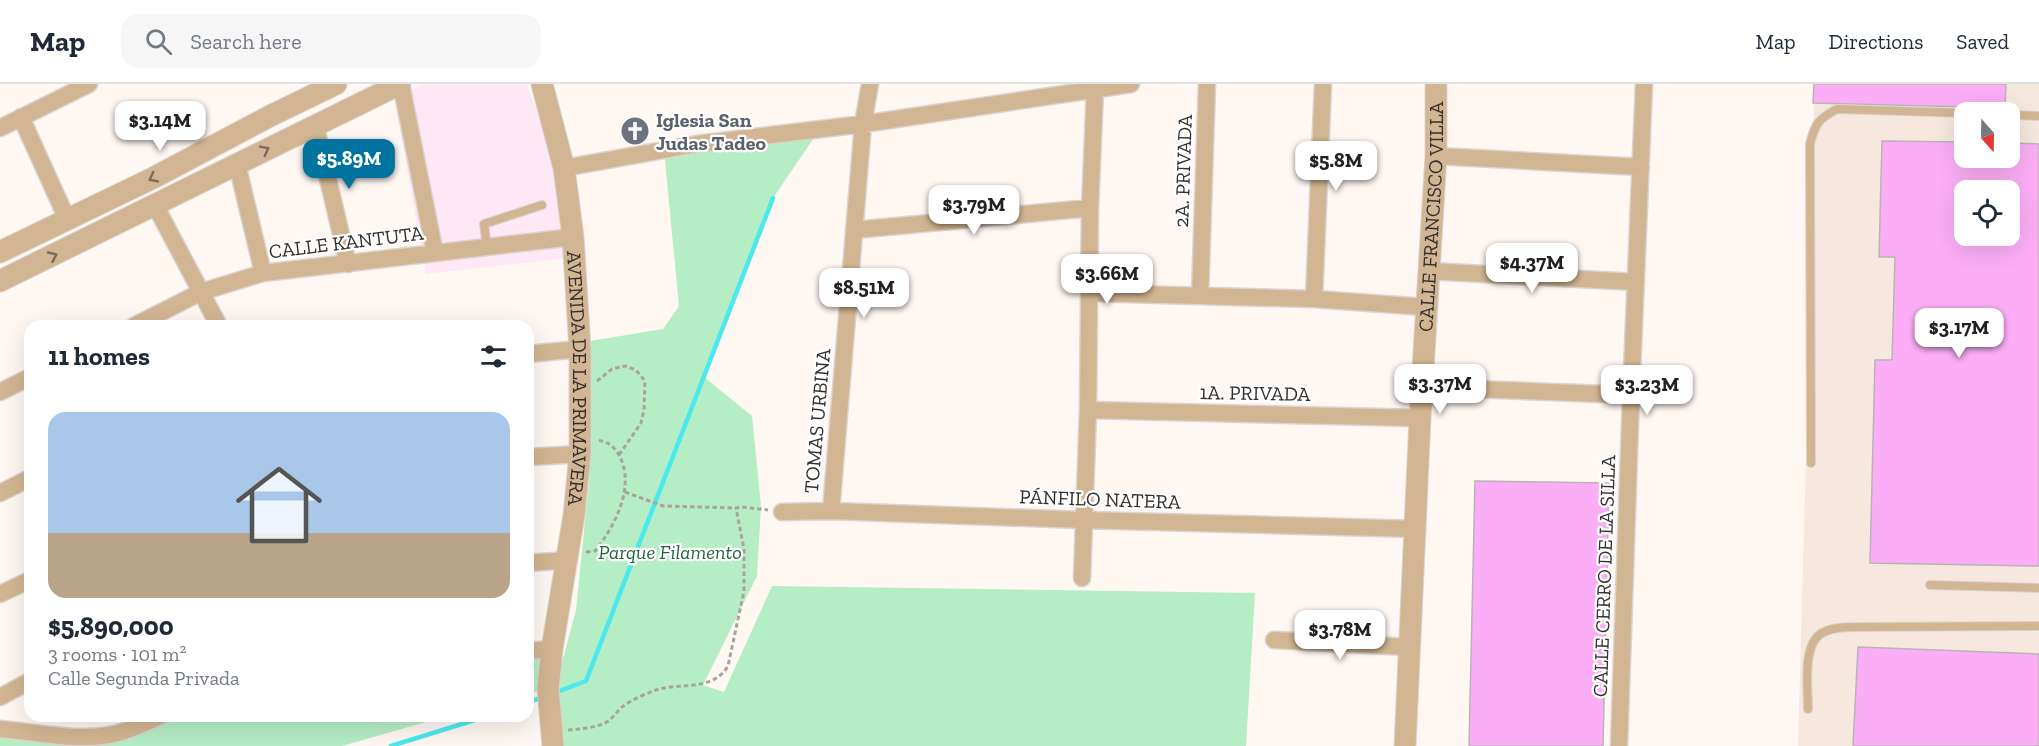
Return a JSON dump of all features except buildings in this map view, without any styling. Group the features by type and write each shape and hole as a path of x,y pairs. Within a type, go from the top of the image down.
{"street":[{"path":"0,128 89,84"},
{"path":"0,252 153,178 336,84"},
{"path":"0,281 400,84 435,253"},
{"name":"AVENIDA DE LA PRIMAVERA","path":"542,84 564,168 573,237 580,349 580,446 569,555 552,649 548,689 552,738"},
{"name":"TOMAS URBINA","path":"831,511 863,124 870,84"},
{"path":"564,168 697,144 863,124 1131,84"},
{"name":"2A. PRIVADA","path":"1200,296 1207,84"},
{"path":"1314,299 1323,84"},
{"name":"CALLE FRANCISCO VILLA","path":"1405,746 1420,418 1436,156 1436,84"},
{"name":"CALLE CERRO DE LA SILLA","path":"1619,746 1644,84"},
{"path":"1082,578 1088,410 1090,208 1095,89"},
{"path":"21,117 67,219"},
{"path":"315,124 348,264"},
{"path":"1436,156 1641,167"},
{"path":"237,164 263,273"},
{"path":"155,206 216,320"},
{"path":"854,230 1090,208"},
{"name":"CALLE KANTUTA","path":"146,320 201,292 263,273 573,237"},
{"path":"1428,271 1636,282"},
{"path":"1090,293 1314,299 1426,307"},
{"path":"534,353 580,349"},
{"path":"0,392 24,380"},
{"path":"1422,387 1631,395"},
{"name":"1A. PRIVADA","path":"1088,410 1420,418"},
{"path":"534,456 580,446"},
{"path":"0,493 24,481"},
{"name":"PÁNFILO NATERA","path":"782,512 831,511 1416,529"},
{"path":"534,562 569,555"},
{"path":"0,594 24,583"},
{"path":"1274,640 1408,648"},
{"path":"534,650 552,649"},
{"path":"0,697 24,684"},
{"path":"0,729 85,737 105,736 146,722"}],"lane":[{"path":"1811,463 1810,144 1814,129 1822,117 1837,109 1954,113"},
{"path":"2020,115 2039,116"},
{"path":"487,247 484,224 542,205"},
{"path":"1930,585 2039,588"},
{"path":"1808,709 1810,646 1820,633 1836,628 1859,627 2039,626"}],"path":[{"path":"580,390 594,384 612,369 625,366 636,370 645,381 641,423 619,455"},
{"path":"569,555 595,551 603,541 626,492 627,474 615,448 603,441 580,446"},
{"path":"626,492 663,506 742,507 782,512"},
{"path":"552,738 607,723 622,707 652,692 668,687 704,685 722,675 728,666 744,591 744,549 736,508"}],"shaded area":[{"path":"424,84 527,84 556,165 569,258 426,274 394,97"},
{"path":"1814,84 2039,84 2039,746 1798,746"}],"green space":[{"name":"Parque Filamento","path":"820,129 773,198 704,377 752,416 761,506 757,576 703,685 724,692 772,586 1255,593 1246,746 563,746 556,698 559,674 576,610 589,482 590,341 663,329 679,306 664,150"},
{"path":"552,649 548,689 534,692 534,650"},
{"path":"141,722 426,722 342,746 0,746 0,729 91,737"}],"waterway":[{"path":"554,693 586,681 773,198"},
{"path":"534,700 544,697"},
{"path":"391,746 469,722"}],"place":[{"name":"Iglesia San Judas Tadeo","path":"635,131"}]}
